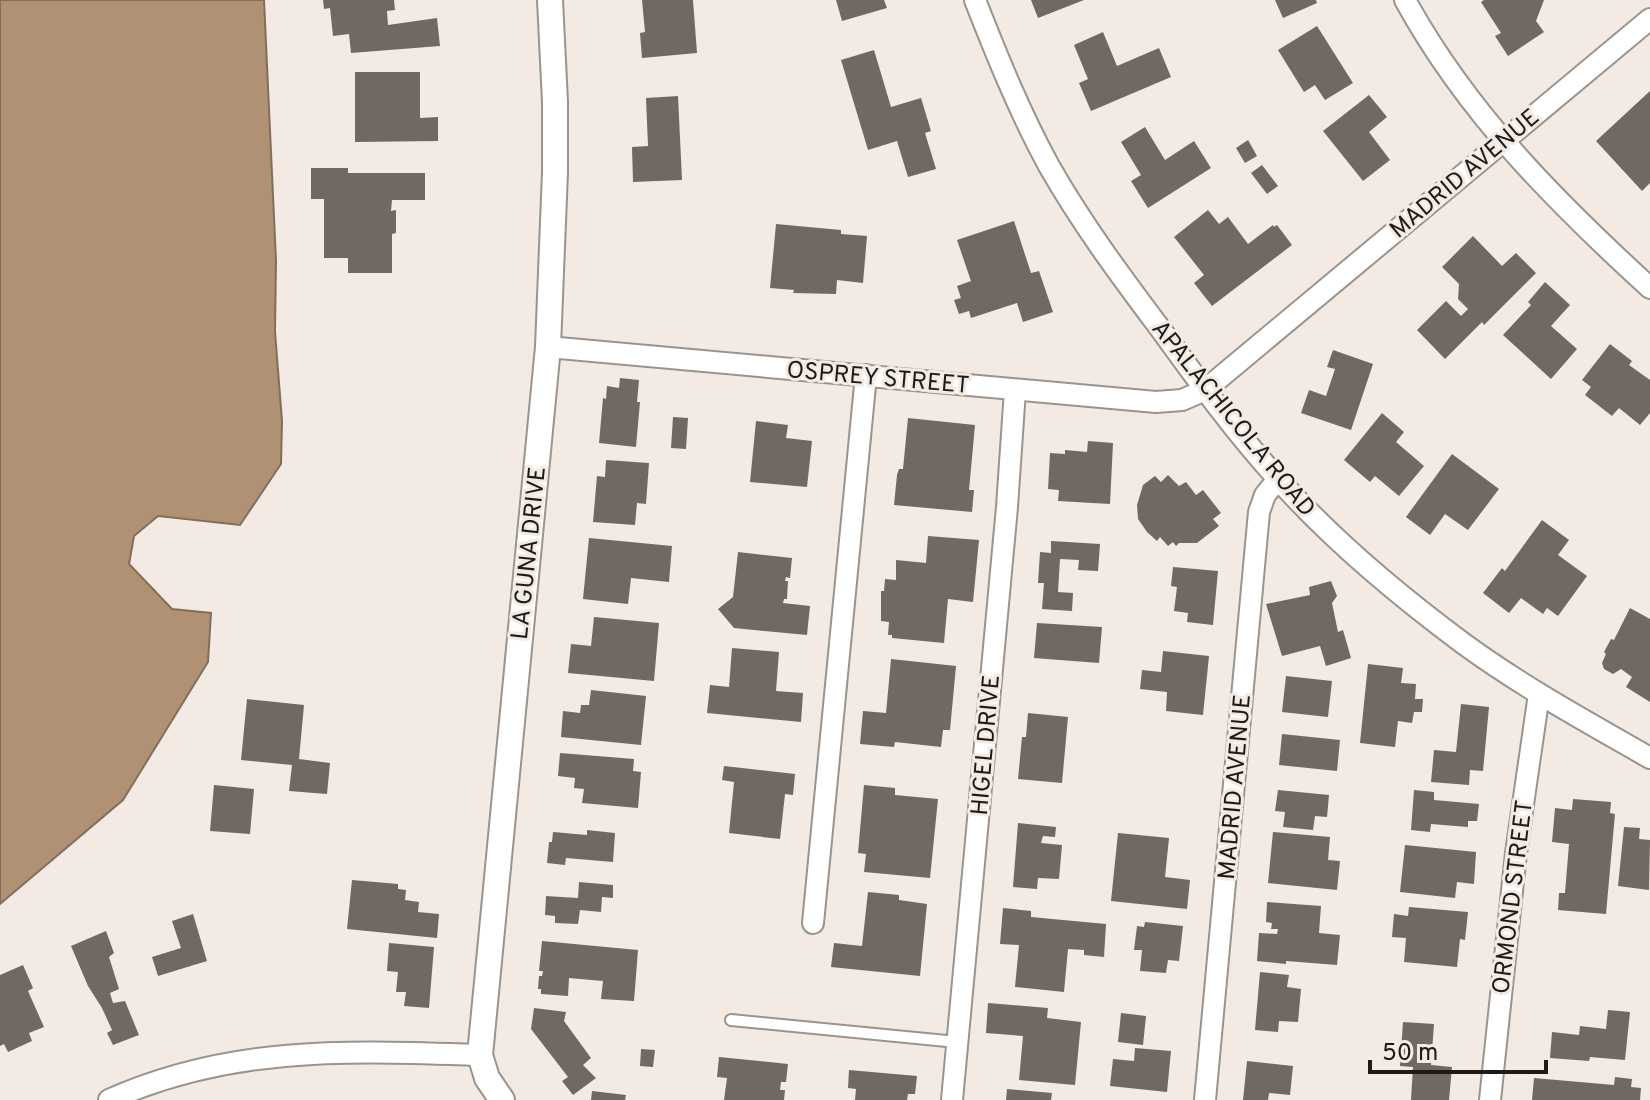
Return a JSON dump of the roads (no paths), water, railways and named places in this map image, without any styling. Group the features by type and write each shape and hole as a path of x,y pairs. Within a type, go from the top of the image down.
{"street":[{"name":"LA GUNA DRIVE","path":"502,1100 487,1078 480,1055 548,347 555,172 550,0"},
{"name":"APALACHICOLA ROAD","path":"975,0 999,60 1049,164 1112,263 1205,390 1278,479 1338,541 1466,645 1539,694 1650,758"},
{"path":"1405,0 1427,41 1501,141 1588,231 1650,288"},
{"name":"MADRID AVENUE","path":"1205,390 1650,19"},
{"name":"OSPREY STREET","path":"548,347 1165,403 1192,397 1205,390"},
{"path":"813,923 866,375"},
{"name":"HIGEL DRIVE","path":"952,1100 1015,390"},
{"name":"MADRID AVENUE","path":"1205,1100 1259,512 1265,495 1278,479"},
{"name":"ORMOND STREET","path":"1490,1100 1516,853 1539,694"},
{"path":"109,1100 161,1080 263,1057 322,1052 480,1055"}],"lane":[{"path":"731,1020 957,1042"}]}
